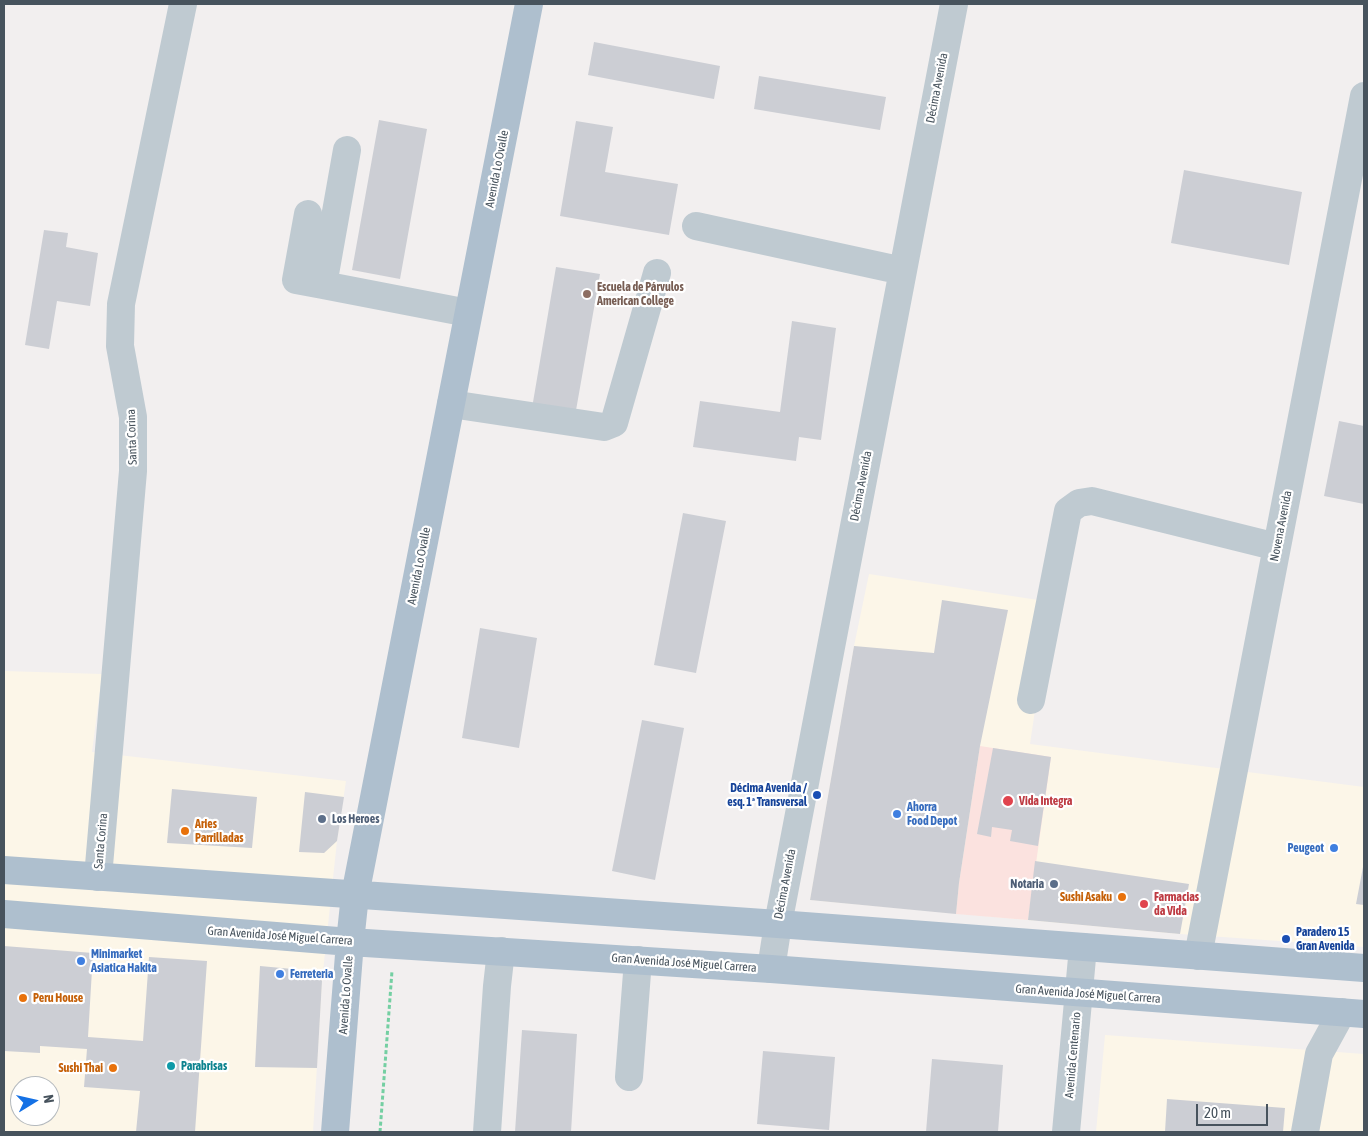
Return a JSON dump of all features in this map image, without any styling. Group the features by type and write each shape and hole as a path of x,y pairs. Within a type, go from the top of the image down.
{"main road":[{"name":"Avenida Lo Ovalle","path":"335,1132 355,895 529,4"},
{"path":"4,870 778,924 1364,968"},
{"name":"Gran Avenida José Miguel Carrera","path":"4,914 350,942 771,969 1353,1013"}],"street":[{"name":"Santa Corina","path":"98,877 133,471 133,417 120,346 121,304 183,4"},
{"name":"Décima Avenida","path":"771,969 778,924 954,4"},
{"name":"Novena Avenida","path":"1198,956 1277,547 1359,151 1364,96"},
{"path":"323,285 347,150"},
{"path":"308,214 296,280 468,313"},
{"path":"696,226 903,271"},
{"path":"451,404 604,427 614,422 656,273"},
{"path":"1031,700 1068,511 1079,503 1092,501 1277,547"},
{"name":"Avenida Centenario","path":"1066,1132 1083,947"},
{"path":"487,1132 497,986 502,951"},
{"path":"629,1077 638,960"},
{"path":"1305,1132 1319,1054 1353,1013"}],"path":[{"path":"380,1132 392,970"}],"shaded area":[{"path":"869,574 1051,602 1030,744 1364,787 1364,947 1180,934 810,900 854,646"},
{"path":"4,671 102,674 92,752 346,781 337,841 322,981 313,1132 4,1132"},
{"name":"Vida Integra","path":"980,746 1051,757 1028,920 956,914"},
{"path":"1105,1035 1364,1054 1364,1132 1096,1132"}],"building":[{"path":"594,42 720,66 714,99 588,75"},
{"path":"759,76 886,97 880,130 754,109"},
{"path":"379,120 427,129 400,279 352,270"},
{"path":"576,121 613,127 605,172 678,184 669,235 560,216"},
{"path":"1184,170 1302,192 1289,265 1171,243"},
{"path":"44,230 68,233 66,247 98,253 90,306 57,301 49,349 25,345"},
{"path":"556,267 600,274 575,416 532,408"},
{"path":"792,321 836,328 821,440 799,437 796,461 693,447 700,401 780,412"},
{"path":"1339,421 1364,426 1364,504 1324,496"},
{"path":"683,513 726,521 696,673 654,665"},
{"name":"Ahorra Food Depot","path":"942,600 1008,610 980,746 956,914 810,900 854,646 934,653"},
{"path":"480,628 537,638 519,748 462,738"},
{"path":"642,720 684,728 655,880 612,871"},
{"path":"993,748 1051,757 1038,846 1010,841 1012,830 992,827 991,837 977,834"},
{"path":"172,789 257,797 252,848 167,843"},
{"name":"Los Heroes","path":"305,792 344,797 337,841 324,853 299,852"},
{"path":"1035,861 1189,884 1180,934 1028,920"},
{"path":"1364,867 1364,905 1356,904"},
{"path":"4,946 93,953 88,1037 143,1041 149,957 207,961 195,1132 136,1132 140,1091 84,1087 87,1049 40,1046 40,1053 4,1051"},
{"path":"260,966 314,971 322,981 317,1068 255,1067"},
{"path":"522,1030 577,1034 571,1132 515,1132"},
{"path":"763,1051 835,1057 829,1130 757,1124"},
{"path":"932,1059 1003,1065 998,1132 926,1132"},
{"path":"1167,1099 1285,1108 1283,1132 1165,1132"}],"place":[{"name":"Escuela de Párvulos American College","path":"587,294"},
{"name":"Décima Avenida / esq. 1ª Transversal","path":"817,795"},
{"name":"Vida Integra","path":"1008,801"},
{"name":"Ahorra Food Depot","path":"897,814"},
{"name":"Los Heroes","path":"322,819"},
{"name":"Aries Parrilladas","path":"185,831"},
{"name":"Peugeot","path":"1334,848"},
{"name":"Notaria","path":"1054,884"},
{"name":"Sushi Asaku","path":"1122,897"},
{"name":"Farmacias da Vida","path":"1144,904"},
{"name":"Paradero 15 Gran Avenida","path":"1286,939"},
{"name":"Minimarket Asiatica Hakita","path":"81,961"},
{"name":"Ferreteria","path":"280,974"},
{"name":"Peru House","path":"23,998"},
{"name":"Parabrisas","path":"171,1066"},
{"name":"Sushi Thai","path":"113,1068"}]}
